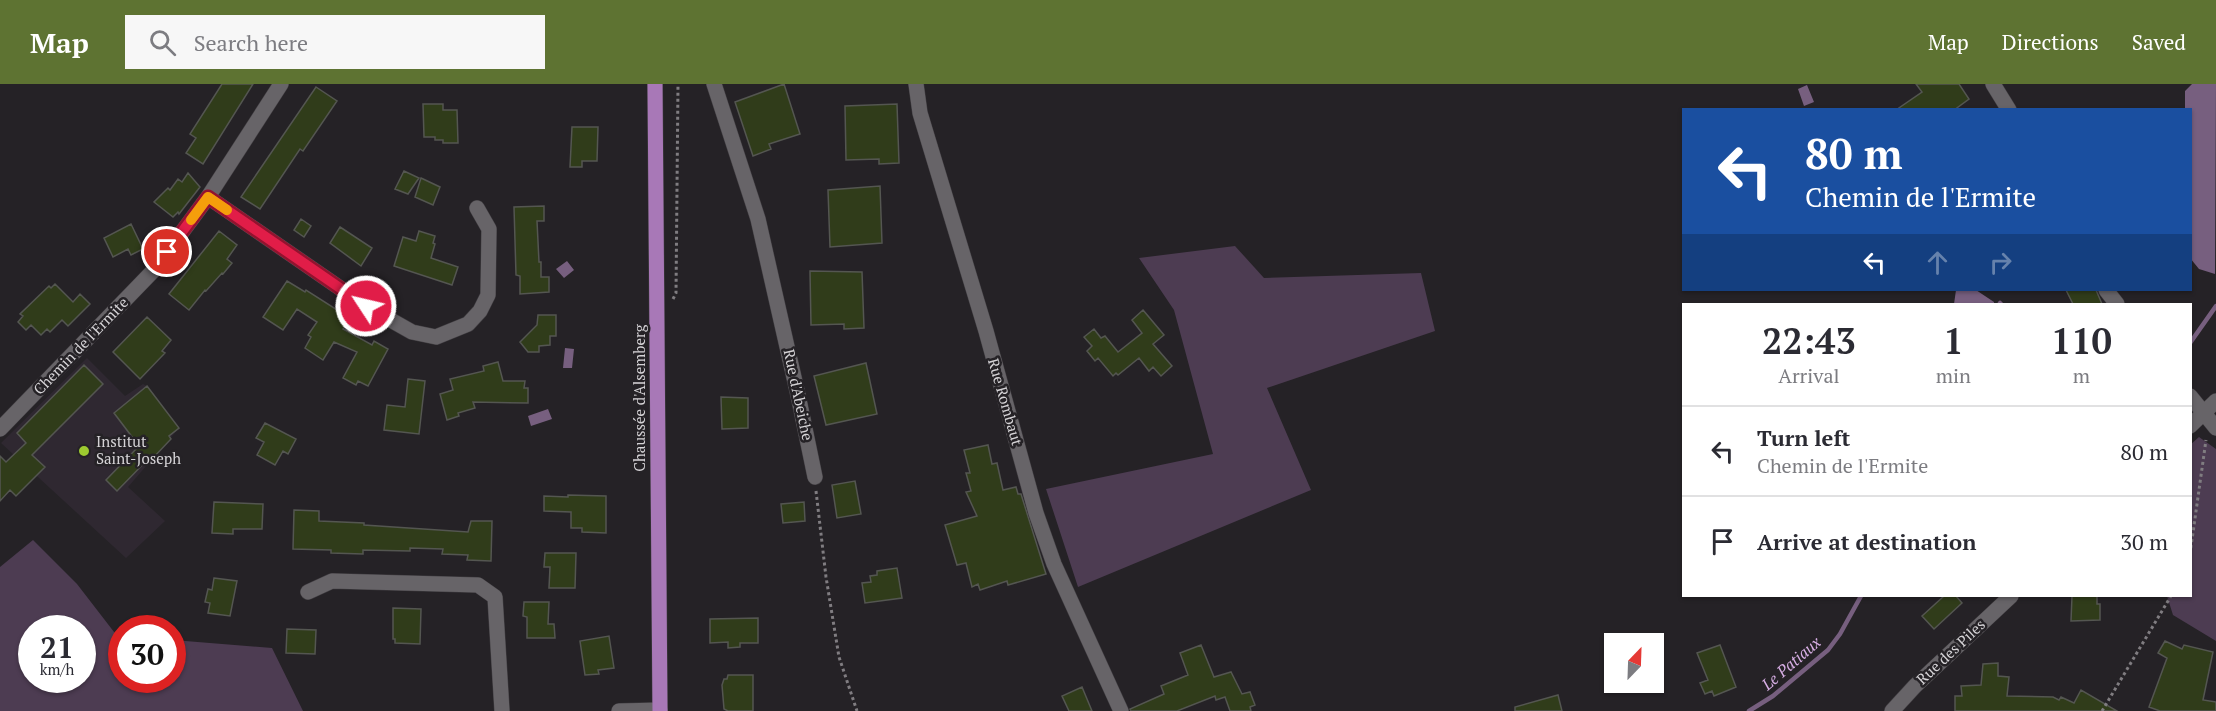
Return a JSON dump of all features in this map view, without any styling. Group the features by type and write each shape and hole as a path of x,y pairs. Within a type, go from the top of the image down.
{"main road":[{"name":"Chaussée d'Alsemberg","path":"655,84 660,710"}],"street":[{"name":"Chemin de l'Ermite","path":"0,429 154,270 208,197 281,84"},
{"name":"Rue d'Abeiche","path":"714,84 758,219 815,477"},
{"name":"Rue Rombaut","path":"916,84 920,113 986,331 1036,513 1054,564 1121,711"},
{"path":"1993,84 2006,103"},
{"path":"2006,103 2012,84"},
{"path":"208,197 366,306 412,332 436,337 468,324 480,311 488,295 489,229 477,208"},
{"path":"2107,291 2116,303"},
{"path":"2192,399 2209,421"},
{"path":"2209,421 2216,401"},
{"path":"2192,425 2209,421"},
{"path":"308,592 332,581 478,585 495,597 502,711"},
{"name":"Rue des Piles","path":"1892,711 1915,686 2010,597"},
{"path":"619,711 660,710"}],"path":[{"path":"2192,540 2209,421"},
{"path":"815,477 838,657 857,711"},
{"path":"2102,711 2170,597"}],"shaded area":[{"path":"2192,84 2216,84 2215,274 2199,269 2192,260 2192,108 2185,108 2185,91"},
{"path":"1807,85 1814,102 1804,106 1798,89"},
{"path":"1235,246 1264,278 1421,273 1435,331 1267,388 1311,490 1078,587 1046,489 1213,454 1174,310 1139,258"},
{"path":"567,261 574,270 564,278 556,269"},
{"path":"1956,291 1978,291 1994,302 1994,303 1954,303"},
{"path":"565,348 574,349 572,368 563,368"},
{"name":"Institut Saint-Joseph","path":"87,358 125,396 143,384 147,386 179,428 128,487 165,521 126,558 1,443"},
{"path":"548,409 552,419 531,426 528,416"},
{"path":"2199,437 2216,449 2216,641 2173,615 2167,597 2192,597 2192,443"},
{"path":"33,540 77,584 108,624 108,693 186,693 186,641 272,648 303,711 0,711 0,567"}],"building":[{"path":"222,84 253,84 203,164 186,153 196,138 190,134"},
{"path":"784,84 800,134 769,144 771,149 753,156 735,102"},
{"path":"1916,84 1959,84 1969,99 1957,108 1899,108 1922,92"},
{"path":"316,87 337,101 303,151 300,149 260,209 241,197"},
{"path":"423,104 443,104 443,110 457,110 458,143 443,143 443,140 435,140 435,137 424,137"},
{"path":"897,104 899,163 879,164 879,159 846,160 845,106"},
{"path":"572,127 598,127 597,161 582,161 582,167 570,167"},
{"path":"404,171 419,178 408,194 395,189"},
{"path":"188,173 200,187 179,214 178,212 173,217 154,202 168,188 170,190 178,179 182,182"},
{"path":"421,178 440,187 433,205 415,197"},
{"path":"880,186 882,243 830,247 828,190"},
{"path":"544,206 544,221 537,221 539,262 541,262 541,277 549,277 549,292 520,294 520,276 516,275 514,207"},
{"path":"301,219 311,226 304,237 294,230"},
{"path":"131,224 143,249 131,255 128,249 113,257 104,238"},
{"path":"340,227 372,248 361,266 330,243"},
{"path":"219,231 237,245 227,259 232,263 189,310 169,294"},
{"path":"419,231 435,236 431,258 458,267 452,285 394,266 403,237 416,241"},
{"path":"810,271 862,272 864,328 844,329 844,324 811,325"},
{"path":"287,281 342,313 340,316 348,322 343,329 372,345 374,341 388,349 368,386 358,381 356,385 343,378 357,352 334,342 323,360 305,348 311,337 308,335 317,322 297,309 283,330 263,317"},
{"path":"55,284 73,302 80,294 90,304 68,326 62,320 50,332 47,329 41,335 31,325 26,330 18,322 23,316 20,314 49,286 51,288"},
{"path":"2066,291 2096,291 2102,303 2072,303"},
{"path":"1143,310 1164,335 1153,344 1172,366 1161,376 1153,367 1149,371 1139,358 1118,375 1116,373 1113,376 1098,358 1095,361 1087,351 1092,346 1084,337 1094,329 1101,338 1105,336 1118,352 1142,333 1132,320"},
{"path":"538,315 556,315 556,336 550,336 550,345 539,346 539,352 528,352 520,342 537,325"},
{"path":"147,317 171,340 162,351 165,353 140,379 113,352"},
{"path":"498,362 503,381 525,381 524,388 528,388 528,403 473,402 475,408 458,413 459,416 447,420 440,394 453,390 450,379 484,371 483,366"},
{"path":"866,363 877,414 826,425 814,376"},
{"path":"84,365 103,384 32,455 45,467 16,496 10,490 0,501 0,456 6,462 26,443 17,433"},
{"path":"408,379 425,381 419,434 384,430 387,405 405,407"},
{"path":"147,386 179,428 169,436 171,439 153,458 151,456 117,491 106,480 139,446 114,413"},
{"path":"721,397 748,398 748,428 722,429"},
{"path":"265,423 296,439 288,454 283,451 275,465 257,455 264,442 256,438"},
{"path":"988,445 992,464 997,463 1003,490 1016,487 1018,494 1021,494 1046,574 1008,585 1007,581 980,590 978,584 972,587 966,563 957,565 945,525 977,516 966,492 971,491 966,473 970,473 964,450"},
{"path":"855,481 861,514 837,518 832,485"},
{"path":"568,495 606,496 606,533 582,532 582,528 571,528 571,512 544,511 544,496 568,497"},
{"path":"214,502 263,504 262,529 233,529 233,534 212,533"},
{"path":"804,502 805,521 783,523 781,504"},
{"path":"294,510 319,511 319,521 468,532 471,521 492,521 491,561 467,560 468,555 442,554 443,549 363,550 363,554 293,549"},
{"path":"545,553 576,553 575,588 549,588 550,567 544,567"},
{"path":"897,568 902,598 865,603 862,583 871,582 870,576 877,575 877,571"},
{"path":"214,578 237,581 230,616 208,613 210,603 205,602 208,589 212,590"},
{"path":"1943,597 1957,597 1962,603 1934,629 1922,616"},
{"path":"2072,597 2097,597 2097,604 2100,604 2100,620 2071,621"},
{"path":"524,602 549,602 548,624 554,624 555,638 527,638 527,617 523,616"},
{"path":"393,608 421,609 420,644 395,643"},
{"path":"758,618 758,643 740,643 740,647 728,648 728,642 710,643 710,619"},
{"path":"287,629 316,630 315,654 286,653"},
{"path":"609,636 614,668 598,670 599,674 585,675 580,641"},
{"path":"2165,641 2182,649 2184,645 2213,652 2203,700 2216,702 2216,711 2160,711 2149,707 2167,658 2158,653"},
{"path":"1201,645 1214,677 1231,672 1242,694 1250,692 1255,705 1250,707 1251,711 1230,711 1225,697 1216,700 1215,696 1177,711 1131,711 1130,709 1164,694 1161,686 1188,675 1180,653"},
{"path":"1720,645 1736,687 1714,696 1712,691 1705,694 1700,683 1708,680 1697,653"},
{"path":"1998,663 1998,676 2009,677 2007,696 2053,697 2059,700 2061,697 2074,703 2081,690 2117,711 1955,711 1955,696 1962,696 1961,686 1981,685 1983,664"},
{"path":"728,675 753,675 753,711 724,709 722,685"},
{"path":"1082,687 1092,711 1069,711 1062,696"},
{"path":"1558,695 1562,711 1515,711 1515,707"}],"waterway":[{"name":"Le Patiaux","path":"2192,340 2216,306"},
{"name":"Le Patiaux","path":"1749,711 1773,696 1828,650 1840,634 1860,597"}],"slow traffic":[{"path":"191,220 208,197 227,210"}],"place":[{"name":"Institut Saint-Joseph","path":"84,451"}],"route":[{"path":"167,252 208,197 366,306"}]}
